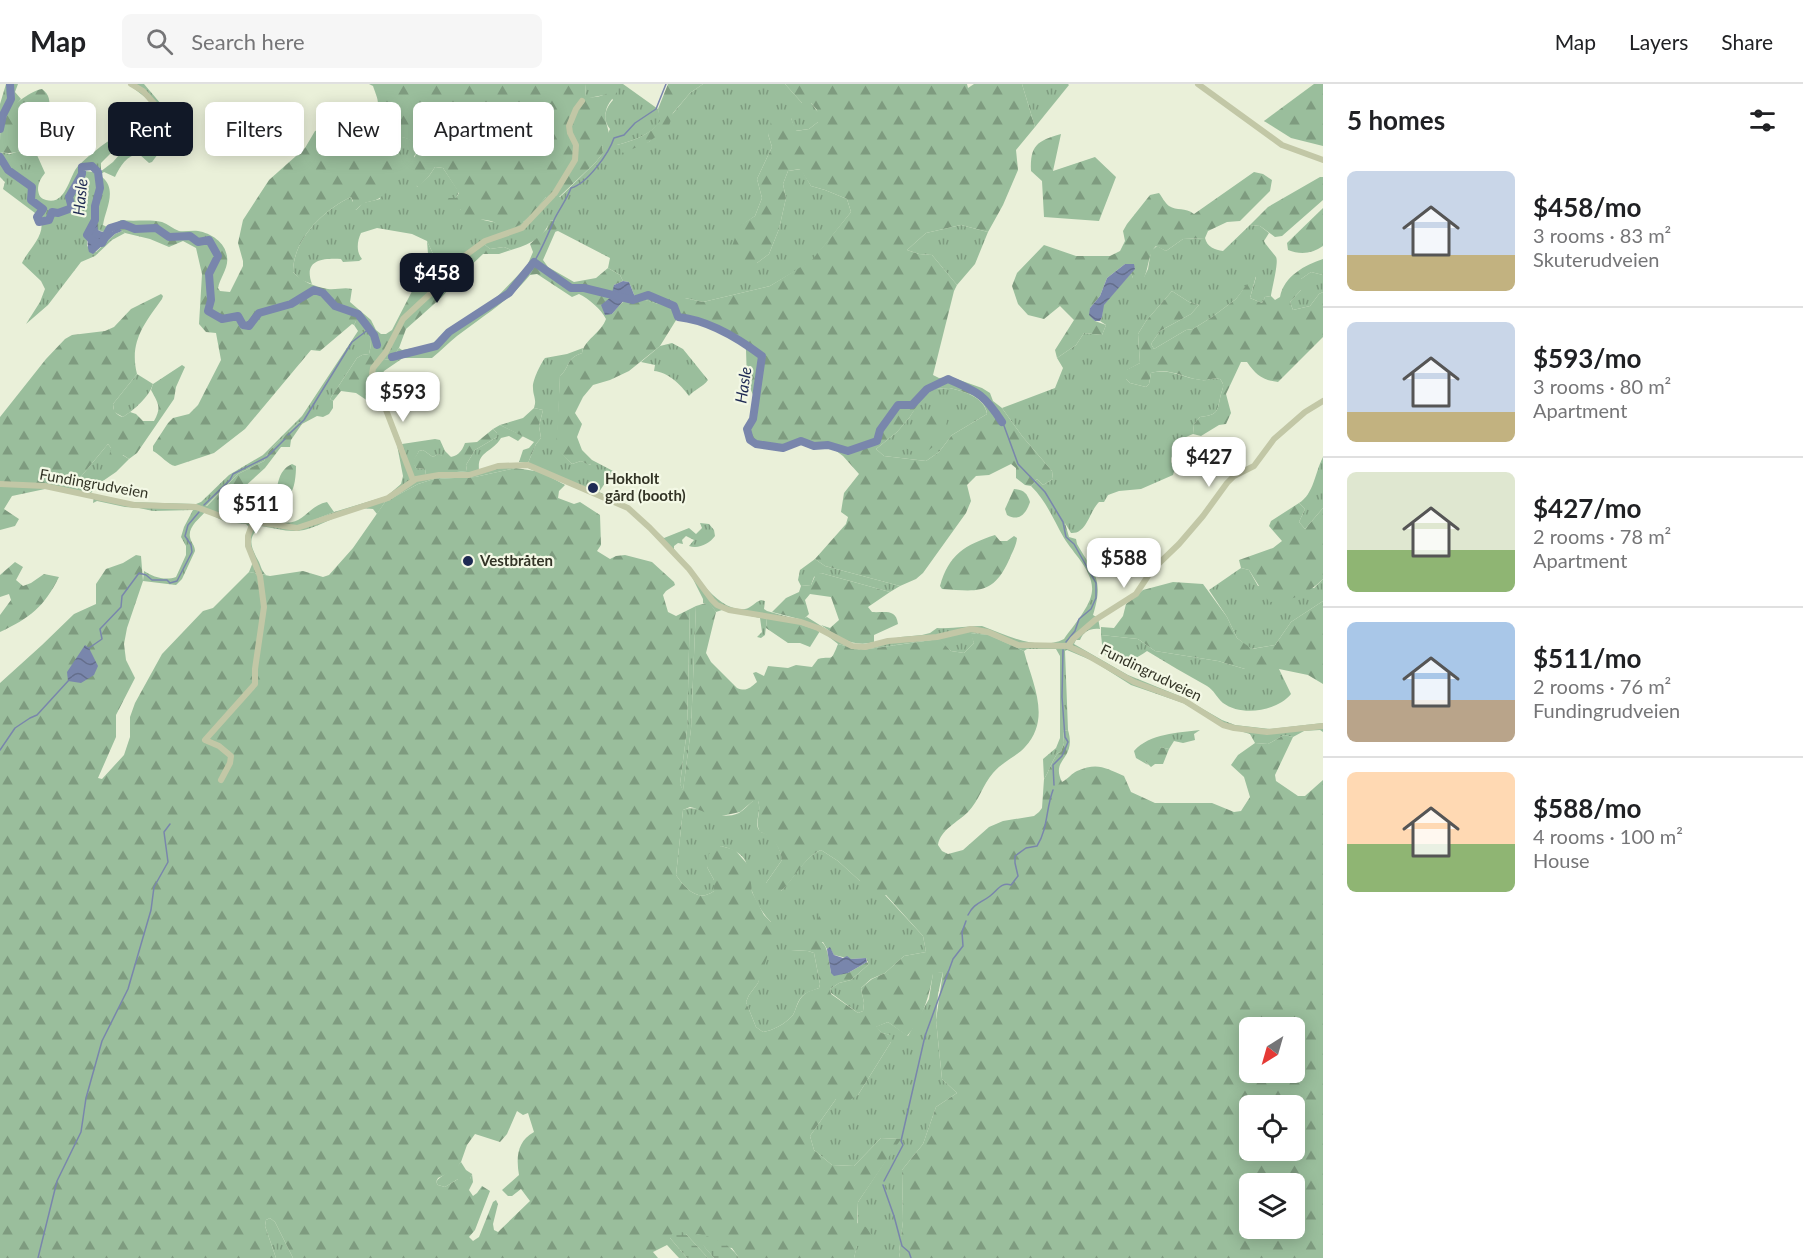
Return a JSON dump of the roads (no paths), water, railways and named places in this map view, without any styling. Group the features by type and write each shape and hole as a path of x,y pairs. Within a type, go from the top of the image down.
{"street":[{"path":"131,84 143,91 153,102"},
{"path":"1198,84 1282,145 1323,160"},
{"path":"414,480 372,374 374,366 386,353 403,319 431,293 459,260 485,241 522,228 550,199 567,176 575,160 576,146 569,126 582,101"},
{"path":"1068,646 1095,620 1136,594 1152,570 1179,544 1227,483 1234,476 1254,466 1274,439 1305,412 1323,401"},
{"name":"Fundingrudveien","path":"0,484 45,486 134,505 196,507 223,517 292,528 304,527 336,514 388,498 414,480 439,475 469,475 509,465 528,465 628,508 664,542 722,608 739,613 773,616 801,622 818,628 852,646 865,647 888,641 937,637 971,629 988,632 1018,645 1068,646 1134,682 1185,701 1223,724 1234,728 1267,732 1323,726"},
{"path":"221,780 231,763 231,756 219,746 205,740 255,684 255,669 264,618 260,576 248,540 253,522"}],"water":[{"path":"94,221 97,222 98,230 106,233 118,227 122,231 115,234 93,254 89,252 88,240"},
{"path":"1125,264 1134,264 1135,269 1104,305 1100,321 1095,321 1089,315 1090,308 1100,296 1107,278"},
{"path":"623,281 629,282 635,297 625,299 612,314 605,315 601,305 611,297 614,285"},
{"path":"85,645 89,648 98,666 94,675 81,683 68,681 67,672"},
{"path":"830,947 834,955 843,958 847,956 851,959 866,958 867,962 848,973 834,976 831,973 827,949"}],"waterway":[{"name":"Hasle","path":"0,129 3,115 11,99 10,84"},
{"name":"Hasle","path":"534,262 571,188 584,181 597,167 614,138 624,135 635,123 656,109 666,84"},
{"name":"Hasle","path":"0,157 8,170 32,187 31,200 43,209 37,217 39,222 49,220 52,212 58,213 72,208 69,197 82,174 82,167 92,166 98,172 100,188 95,206 95,220 87,235 95,243 102,243 110,228 123,224 135,229 156,228 169,237 190,236 198,242 209,240 218,256 209,274 211,300 208,311 222,319 238,316 243,325 249,326 259,313 291,304 314,290 323,293 335,306 358,314 374,335 377,345"},
{"name":"Hasle","path":"392,357 436,346 449,332 509,293 534,262 571,288 584,288 633,300 648,295 674,306 678,317 700,322 722,331 762,356 753,419 747,429 750,440 756,444 783,448 801,441 814,446 828,445 848,451 877,441 880,430 898,405 912,405 927,389 948,379 980,395 1002,422"},
{"path":"288,435 304,420 352,342 369,329"},
{"path":"1003,423 1018,464 1045,492 1063,522 1066,537 1074,544 1096,583 1096,598 1091,609 1079,619 1075,631 1066,642"},
{"path":"204,505 230,480 233,474 267,457 285,439"},
{"path":"89,648 102,639 100,629 121,607 122,596 139,573 152,580 167,580 170,583 177,581 192,552 191,545 185,536 188,525 199,512"},
{"path":"1054,785 1053,765 1062,756 1068,742 1065,737 1062,697 1063,650"},
{"path":"0,750 15,728 37,715 69,680"},
{"path":"968,915 975,906 1002,886 1011,885 1018,876 1015,856 1026,848 1037,846 1043,833 1053,790"},
{"path":"38,1258 57,1181 81,1132 86,1098 102,1041 128,989 151,910 154,887 168,862 164,832 170,824"},
{"path":"884,1181 903,1145 901,1141 925,1036 953,959 963,946 962,932 966,921"},
{"path":"883,1185 902,1246 909,1252 911,1258"}],"place":[{"name":"Hokholt gård (booth)","path":"593,488"},
{"name":"Vestbråten","path":"468,561"}]}
